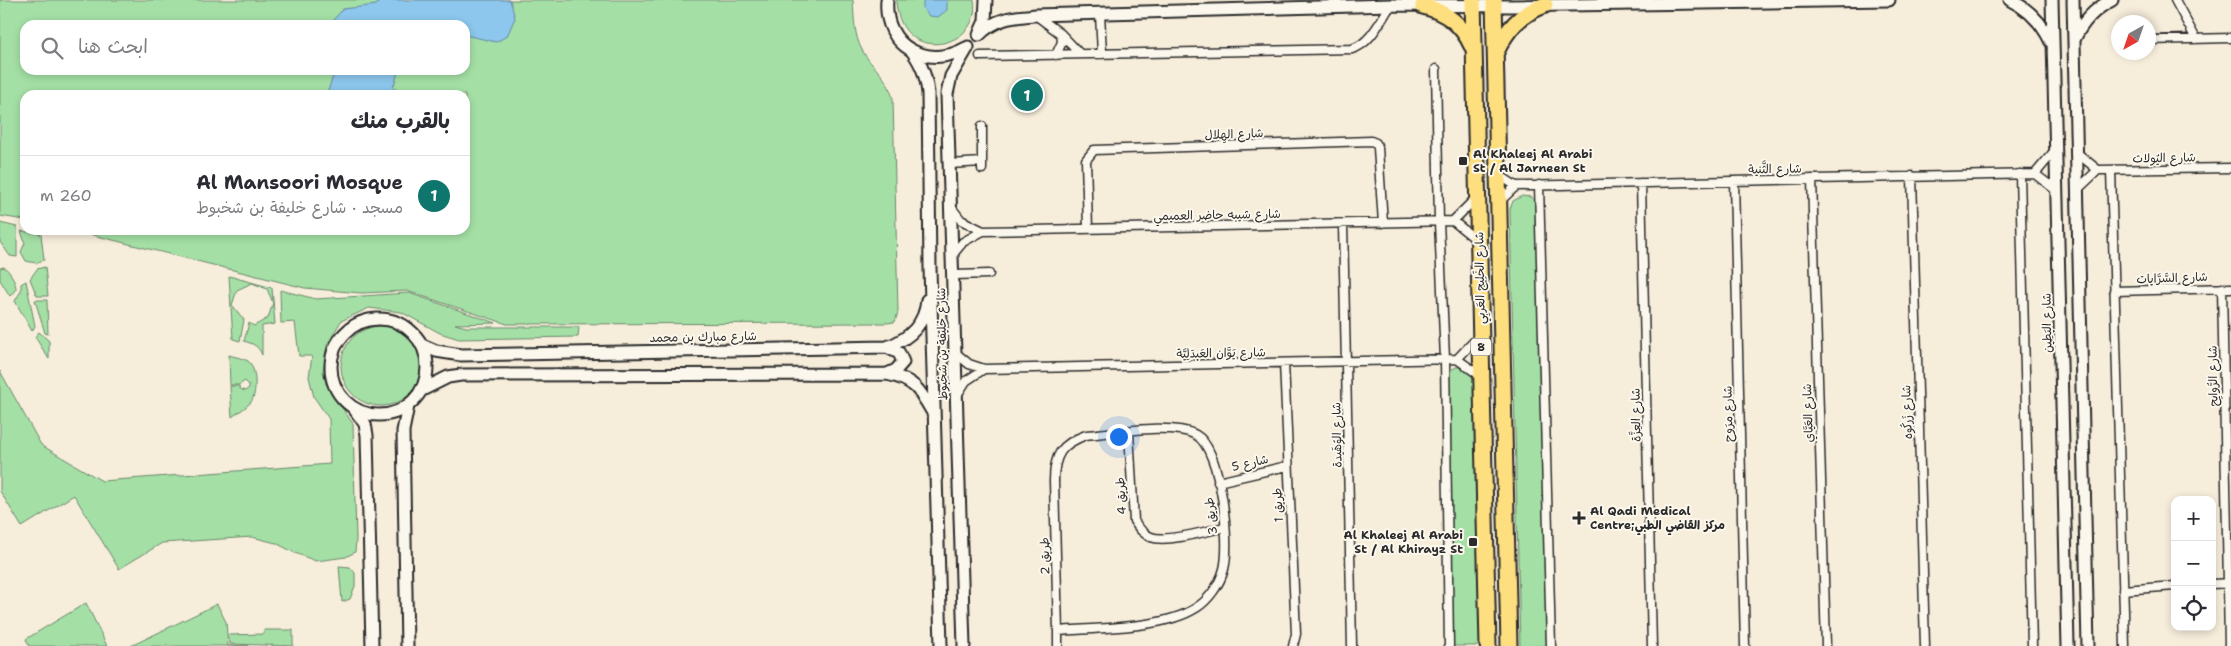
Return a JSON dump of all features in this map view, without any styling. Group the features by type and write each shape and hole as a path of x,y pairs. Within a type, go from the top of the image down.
{"highway":[{"name":"شارع الخَلِيج العَربِي","path":"1473,3 1488,646"},
{"name":"شارع الخَلِيج العَربِي","path":"1494,3 1509,646"},
{"path":"1495,53 1503,37 1514,23 1528,12 1545,5"},
{"path":"1423,6 1442,12 1454,21 1464,32 1473,49"}],"main road":[{"name":"شارع خليفة بن شخبوط","path":"887,0 886,10 890,26 899,40 912,51 922,64 928,93 930,268 941,646"},
{"path":"979,35 985,21 986,0"},
{"path":"912,51 926,56 940,57 955,54 968,47 989,25 999,20 1035,15 1391,5 1423,6 1473,3 1545,5 1889,0"},
{"path":"2010,0 2033,15 2045,30 2053,46"},
{"name":"شارع البَطِين","path":"2052,0 2068,646"},
{"path":"2073,0 2088,646"},
{"path":"2074,42 2080,28 2090,15 2112,0"},
{"name":"شارع خليفة بن شخبوط","path":"964,646 954,253 947,94 951,76 968,47"},
{"name":"شارع مبارك بن محمد","path":"422,345 436,351 461,355 887,347 909,336 922,319 926,306 930,268"},
{"path":"372,646 368,435 365,424 355,410 342,399 334,385 330,369 332,353 340,338 351,326 366,320 383,318 399,323 413,332 422,345 427,360 427,375 422,390"},
{"path":"887,347 899,353 903,362 896,370 887,374"},
{"path":"355,410 382,416 396,413 408,406 422,390 448,377 461,375 887,374 903,377 915,385 935,417"},
{"path":"407,646 403,432 408,406"}],"street":[{"path":"2175,0 2196,39"},
{"path":"980,56 1352,49 1367,41 1391,5"},
{"path":"1100,14 1102,54"},
{"path":"1035,15 1061,34 1080,54"},
{"path":"1056,55 1062,42 1061,34"},
{"path":"2156,40 2231,38"},
{"path":"1436,69 1439,222 1445,359 1449,646"},
{"path":"950,164 982,166 982,126"},
{"name":"شارع الهِلال","path":"1088,229 1086,160 1094,150 1371,141 1376,143 1378,148 1383,223"},
{"path":"2056,149 2035,174 2057,191"},
{"path":"2076,152 2098,170 2077,189"},
{"name":"شارع اليُولات","path":"2098,170 2231,168"},
{"path":"2111,170 2125,646"},
{"path":"1498,174 1516,186 1499,203"},
{"name":"شارع البَطِين","path":"2020,174 2032,646"},
{"name":"شارع الثَّنية","path":"1516,186 2035,174"},
{"name":"شارع زَركُوه","path":"1912,176 1925,646"},
{"name":"شارع العَيَّاي","path":"1812,179 1826,646"},
{"name":"شارع مرَوح","path":"1734,181 1745,646"},
{"name":"شارع العِزَّة","path":"1641,183 1652,646"},
{"path":"1540,185 1551,646"},
{"path":"1478,196 1453,222 1479,242"},
{"path":"952,208 961,220 982,231"},
{"name":"شارع شيبه حاضر العميمي","path":"982,231 1453,222"},
{"name":"شارع الوُهَيدة","path":"1343,224 1352,646"},
{"path":"954,253 963,242 982,231"},
{"path":"954,274 989,274"},
{"name":"شارع الرُّوايِح","path":"2222,288 2229,646"},
{"name":"شارع السَّرَّايات","path":"2114,291 2231,288"},
{"path":"1457,360 1481,334"},
{"name":"شارع يَوَّان العَبدَلِيَّة","path":"957,354 969,364 984,369 1445,359 1457,360 1482,377"},
{"name":"طريق 1","path":"1284,363 1287,466 1296,634 1293,646"},
{"path":"957,395 966,381 984,369"},
{"name":"طريق 3","path":"1054,466 1058,455 1074,439 1086,435 1171,429 1197,435 1212,458 1218,482 1226,552 1224,569 1218,583 1209,597 1195,609 1174,618 1147,624 1058,631"},
{"name":"طريق 4","path":"1129,432 1134,521 1141,531 1152,538 1175,537 1224,527"},
{"name":"طريق 2","path":"1054,466 1058,646"},
{"name":"شارع 5","path":"1218,482 1287,466"},
{"path":"2216,584 2229,585"},
{"path":"2123,590 2171,586"}],"green space":[{"path":"0,0 853,0 855,26 859,44 866,57 887,84 893,99 898,312 895,322 886,323 507,324 407,291 361,293 305,288 93,235 470,235 470,90 20,90 20,219 0,216"},
{"path":"896,0 974,0 973,17 966,30 954,39 940,44 924,42 911,35 901,21"},
{"path":"1522,196 1531,197 1538,205 1550,646 1520,646 1510,209 1513,201"},
{"path":"0,223 17,227 17,257 10,256 0,242"},
{"path":"22,235 41,235 44,260 36,263 26,261 21,252 25,243"},
{"path":"4,267 14,280 16,286 16,289 10,296 0,280 0,268"},
{"path":"45,267 48,296 37,296 30,279 37,269"},
{"path":"229,276 272,288 275,324 262,326 262,355 255,345 244,341 249,323 254,326 268,318 273,303 267,289 252,283 237,290 232,305 244,320 240,341 233,339"},
{"path":"26,281 35,326 32,331 15,301 21,291 21,284"},
{"path":"280,290 316,299 409,293 496,323 455,324 466,327 579,327 578,337 459,339 440,333 401,312 369,308 341,321 327,345 323,371 326,384 353,424 356,539 355,552 346,557 316,561 276,543 252,537 162,543 119,569 74,495 22,527 0,491 0,371 41,445 102,481 330,464 329,419 314,397 309,377 312,356 299,356 295,322 281,323"},
{"path":"35,300 47,300 48,334 45,333"},
{"path":"381,326 396,329 409,338 418,351 421,366 418,381 409,394 396,403 381,406 366,403 353,394 344,381 341,366 344,351 353,338 366,329"},
{"path":"39,332 49,341 49,359 35,337"},
{"path":"229,355 241,358 251,364 255,381 251,402 232,417 230,386 239,386 240,389 245,391 249,388 249,385 245,381 239,385 230,385"},
{"path":"1456,367 1464,367 1475,380 1480,646 1452,646 1447,377 1451,370"},
{"path":"339,566 350,567 355,573 355,586 350,599 342,602"},
{"path":"86,603 107,646 29,646 26,639"},
{"path":"217,604 226,622 228,646 131,646"},
{"path":"264,630 293,630 293,646 230,644 229,635 264,634"}],"water":[{"path":"381,0 510,0 515,18 507,36 496,42 470,36 470,20 334,20 343,9 376,5"},
{"path":"923,0 947,0 947,10 938,17 929,16 923,9"},
{"path":"333,75 397,75 393,88 397,90 328,90"}],"place":[{"name":"Al Mansoori Mosque","path":"1027,95"},
{"name":"Al Khaleej Al Arabi St / Al Jarneen St","path":"1463,161"},
{"name":"Al Qadi Medical Centre;مركز القاضي الطبي","path":"1579,518"},
{"name":"Al Khaleej Al Arabi St / Al Khirayz St","path":"1473,542"}]}
